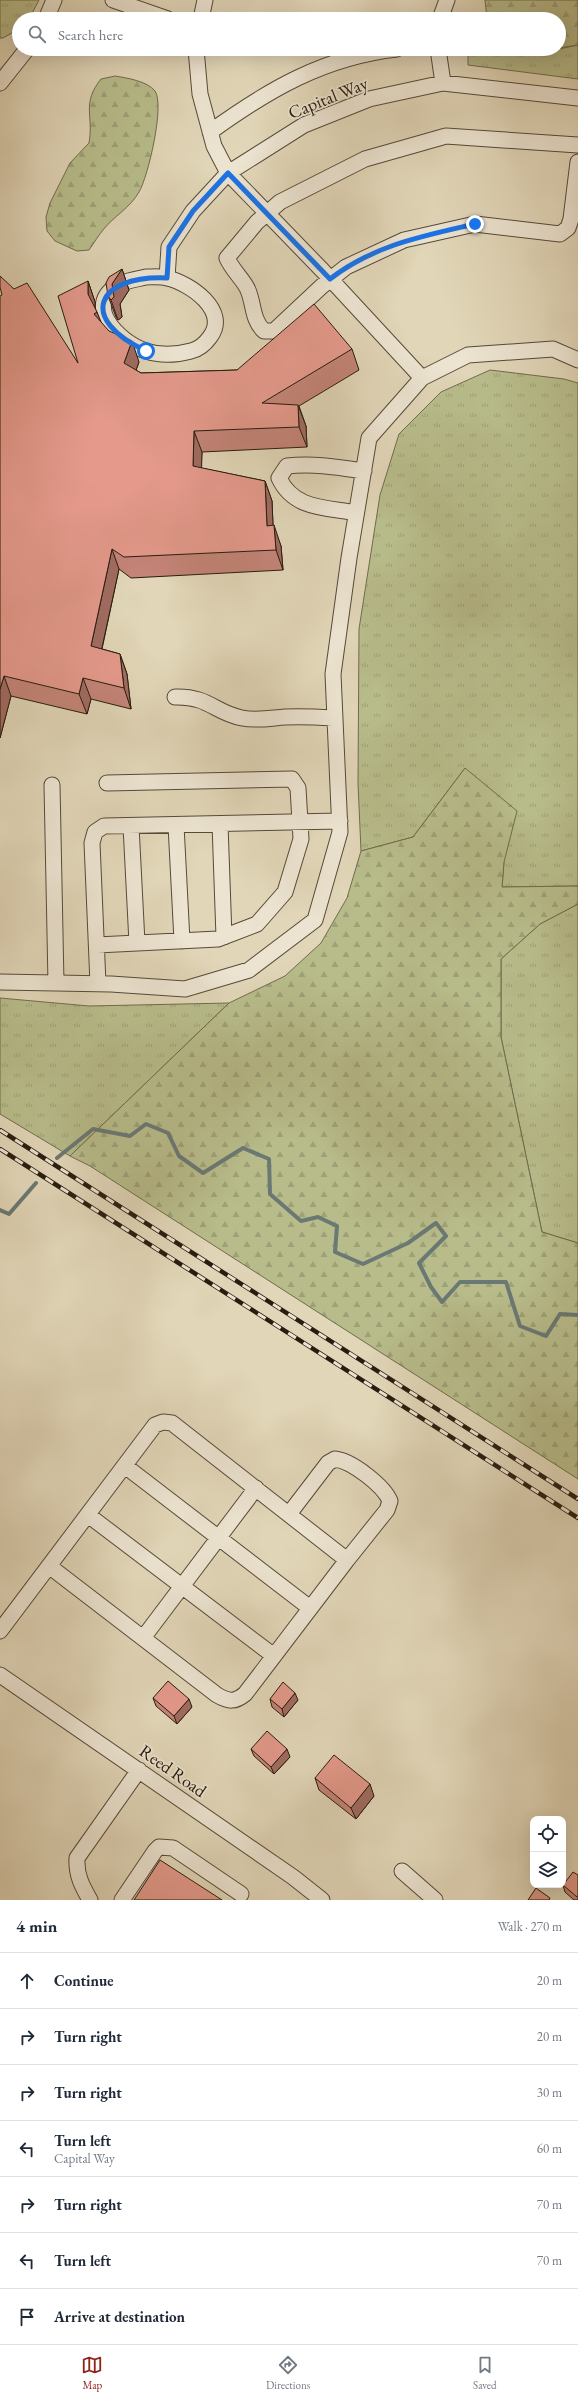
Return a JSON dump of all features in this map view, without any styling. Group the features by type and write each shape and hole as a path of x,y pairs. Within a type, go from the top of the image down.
{"street":[{"path":"49,12 54,0"},
{"path":"113,0 148,12"},
{"path":"202,12 205,0"},
{"path":"443,12 447,0"},
{"path":"0,83 21,56"},
{"path":"197,56 200,94 210,132 214,146 228,173 267,212 422,378"},
{"path":"210,132 252,102 296,78 339,61 363,56"},
{"path":"439,56 443,83"},
{"name":"Capital Way","path":"167,278 169,247 193,211 228,173 304,125 369,99 443,83 578,98"},
{"path":"578,145 446,136 365,159 280,202 267,212 227,258 233,270 248,288 257,325 264,331 274,331 346,266 404,240 475,224 560,234 568,228 571,219 578,162"},
{"path":"146,277 167,278 201,295 212,308 216,320 213,334 204,346 180,354 158,354 132,344 106,322 102,310 109,292 122,283 146,277"},
{"path":"0,982 98,984 185,989 249,970 315,920 340,832 333,674 356,513 369,438 422,378 468,355 553,349 578,360"},
{"path":"356,513 306,505 285,491 279,478 287,466 303,464 325,465 364,471"},
{"path":"176,697 190,697 203,700 231,715 244,718 262,720 304,717 335,718"},
{"path":"97,945 218,940 257,924 285,892 301,839 298,788 292,779 107,783"},
{"path":"52,785 56,983"},
{"path":"98,984 92,843 95,832 104,826 340,822"},
{"path":"220,824 224,937"},
{"path":"176,825 182,941"},
{"path":"131,826 137,943"},
{"path":"0,1631 155,1425 163,1422 172,1423 347,1560"},
{"path":"49,1566 217,1695 228,1701 238,1700 245,1694 387,1510 390,1501 387,1492 346,1460 335,1459 328,1463 289,1514"},
{"path":"125,1466 310,1608"},
{"path":"143,1638 256,1488"},
{"path":"88,1515 274,1656"},
{"name":"Reed Road","path":"0,1675 293,1877 322,1900"},
{"path":"90,1900 81,1884 76,1869 77,1858 139,1770"},
{"path":"122,1900 159,1847 173,1848 241,1894"},
{"path":"402,1871 435,1900"}],"green space":[{"path":"0,0 39,0 33,12 12,12 12,33 0,38"},
{"path":"485,0 578,0 578,45 566,47 566,12 486,12"},
{"path":"578,45 578,79 468,65 468,56 566,56 566,48"},
{"path":"115,76 142,82 155,91 158,99 158,111 151,157 143,184 135,198 107,225 89,250 77,251 55,241 47,231 46,217 50,203 70,163 89,143 89,110 91,96 101,79"},
{"path":"490,370 564,379 578,383 578,886 502,887 504,862 465,768 413,837 361,851 358,783 359,629 380,495 399,434 441,392"},
{"path":"465,768 517,811 504,862 502,887 578,886 578,904 540,924 501,959 501,1037 542,1232 578,1243 578,1479 90,1166 70,1156 229,1003 285,976 321,943 347,898 361,851 413,837"},
{"path":"578,904 578,1243 542,1232 501,1037 501,959 540,924"},
{"path":"0,998 89,1006 229,1003 70,1156 0,1114"}],"building":[{"path":"122,269 112,284 114,297 111,300 108,296 106,283 109,277"},
{"path":"0,276 14,289 27,283 78,363 58,296 88,281 88,294 97,312 94,314 109,331 132,341 124,363 141,373 237,370 314,304 352,349 262,403 298,405 299,427 194,431 193,466 265,481 267,526 274,525 276,550 124,557 112,549 91,646 120,654 124,688 83,678 79,694 4,676 0,689 0,296 2,295"},
{"path":"168,1681 189,1699 174,1716 153,1698"},
{"path":"283,1682 295,1693 282,1709 270,1699"},
{"path":"267,1731 287,1749 271,1767 251,1749"},
{"path":"334,1755 370,1784 351,1808 315,1778"},
{"path":"160,1860 222,1900 134,1900"},
{"path":"573,1872 578,1875 577,1897 566,1888 566,1881"},
{"path":"536,1888 550,1898 549,1900 528,1900"}],"waterway":[{"path":"57,1158 93,1129 130,1136 146,1124 168,1133 179,1156 203,1173 243,1148 269,1159 270,1194 301,1221 318,1217 337,1226 335,1252 363,1264 408,1243 436,1223 446,1236 419,1263 431,1287 442,1302 460,1282 506,1282 520,1326 546,1336 560,1314 578,1315"},
{"path":"0,1210 9,1214 36,1183"}],"railway":[{"path":"0,1130 578,1499"},
{"path":"0,1149 578,1518"}],"route":[{"path":"146,351 122,337 106,322 102,310 109,292 122,283 146,277 167,278 169,247 193,211 228,173 330,279 346,266 404,240 475,224"}]}
